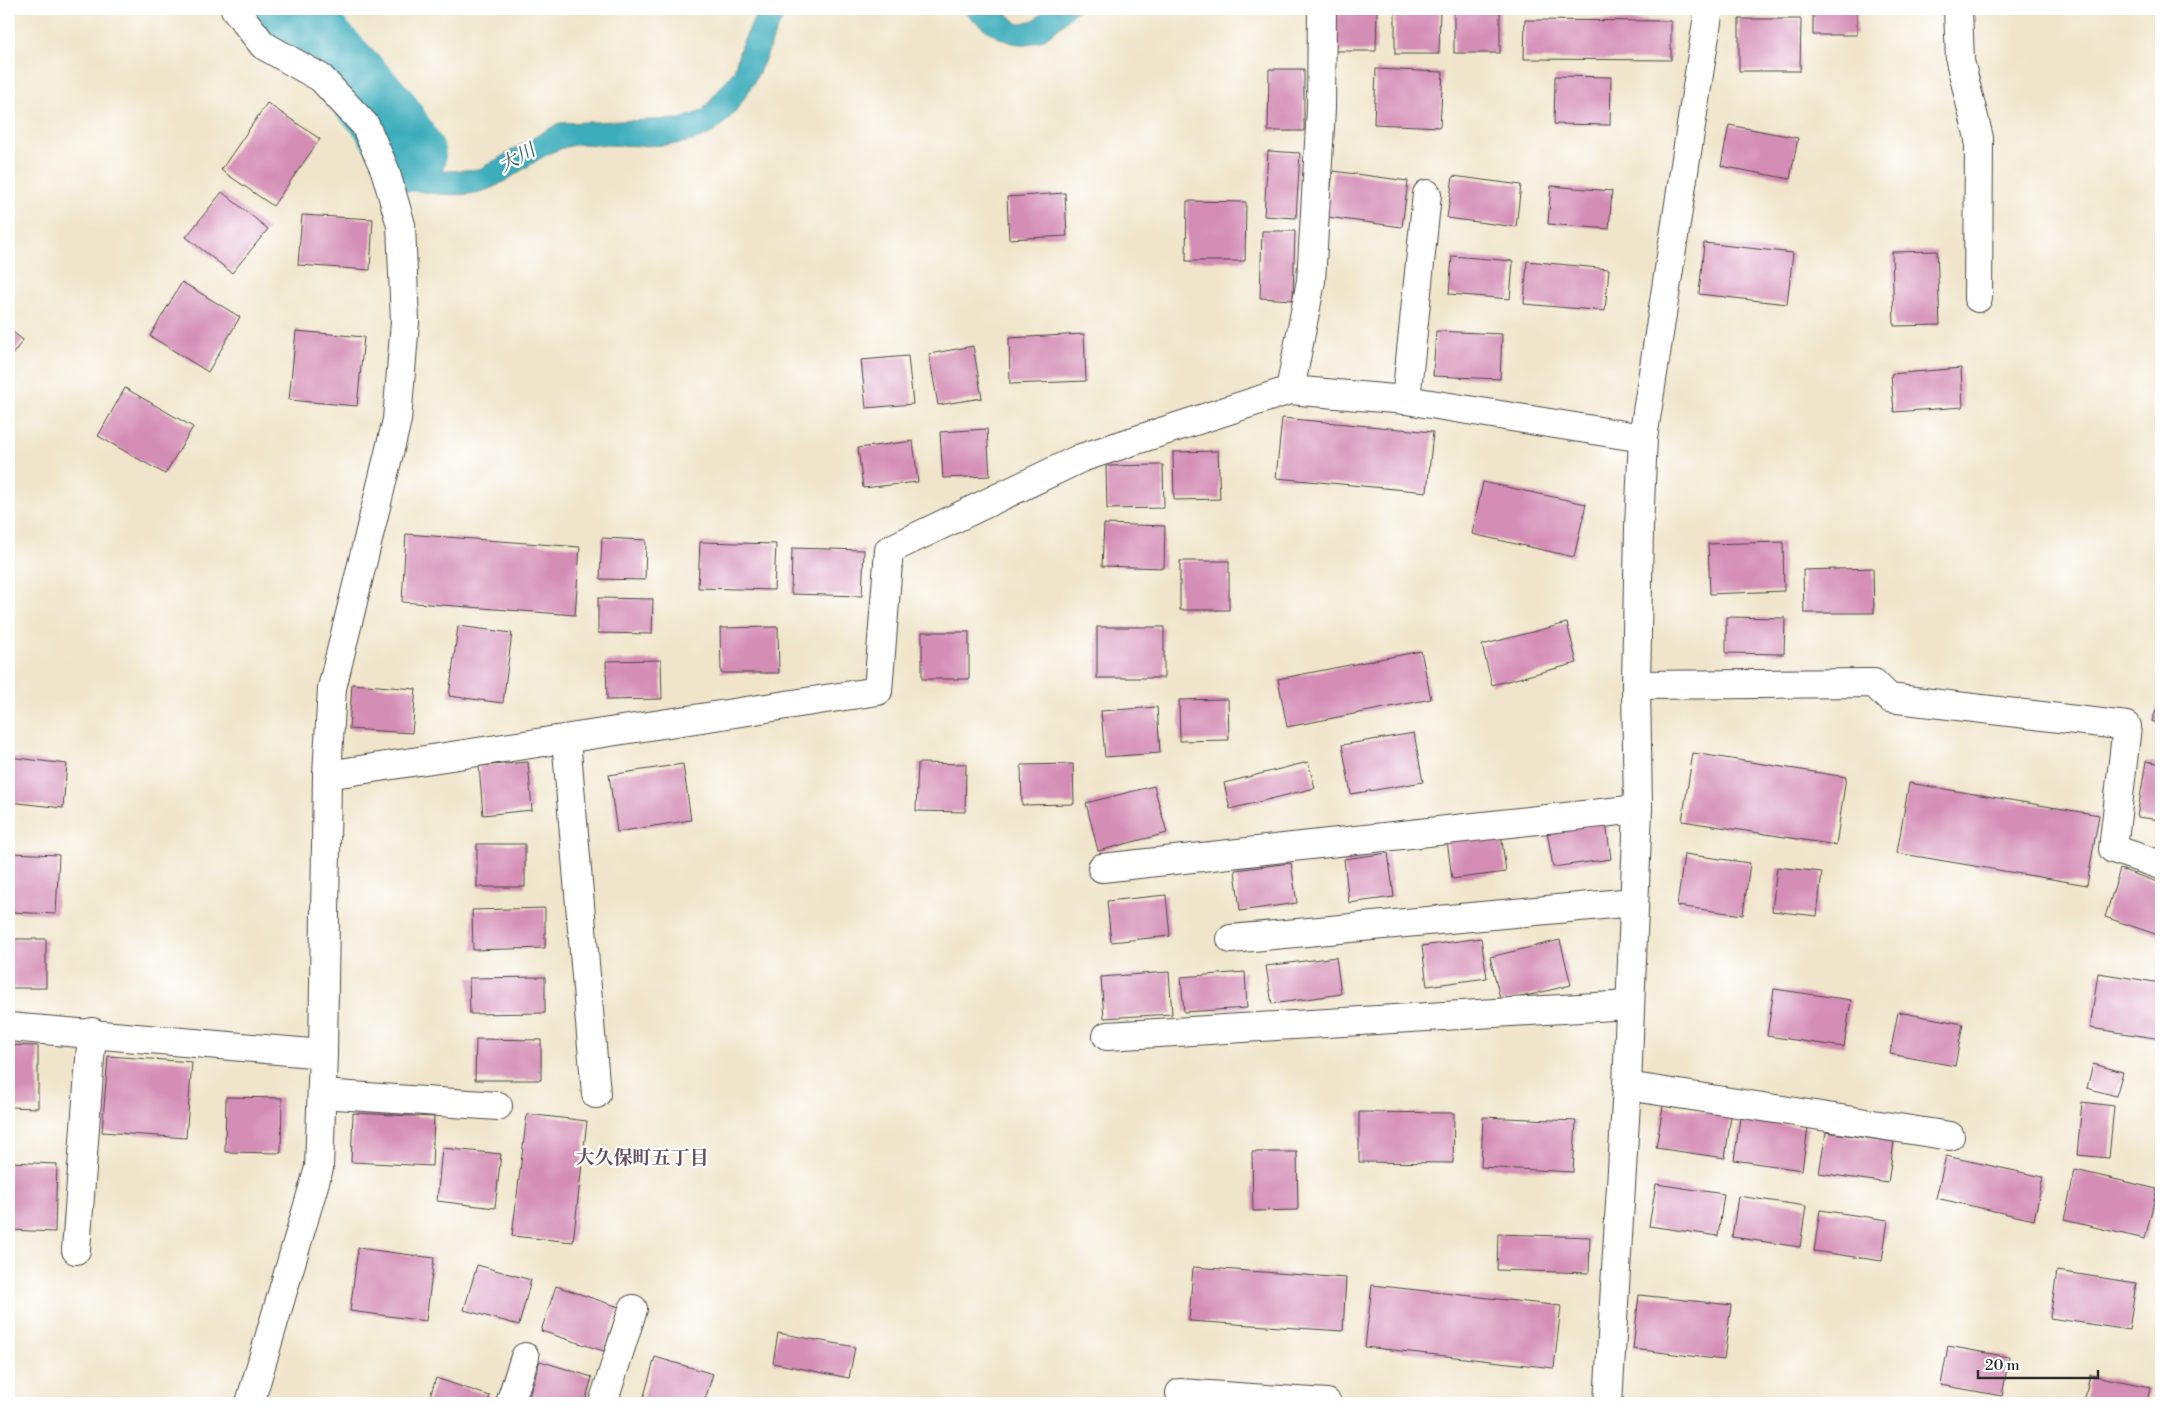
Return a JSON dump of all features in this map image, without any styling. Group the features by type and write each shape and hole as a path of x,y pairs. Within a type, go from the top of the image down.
{"street":[{"path":"235,9 263,45 320,78 365,125 385,170 401,224 405,322 397,420 332,688 327,775 323,1054 319,1168 250,1403"},
{"path":"1290,390 1311,281 1321,109 1322,9"},
{"path":"1608,1403 1627,1086 1638,809 1636,685 1639,527 1644,438 1709,9"},
{"path":"1958,9 1960,61 1979,138 1978,298"},
{"path":"1406,400 1427,194"},
{"path":"327,775 878,691 889,550 1081,458 1290,390 1406,400 1644,438"},
{"path":"1636,685 1874,683 1889,698 2127,726 2113,849 2161,865"},
{"path":"566,739 596,1094"},
{"path":"1102,868 1638,809"},
{"path":"1231,939 1634,902"},
{"path":"1107,1036 1630,1005"},
{"path":"9,1027 92,1032 323,1054"},
{"path":"76,1250 92,1032"},
{"path":"1627,1086 1950,1136"},
{"path":"322,1094 498,1106"},
{"path":"603,1403 633,1310"},
{"path":"510,1403 525,1357"},
{"path":"1180,1393 1327,1403"}],"water":[{"path":"254,9 301,10 302,39 271,35"},
{"path":"759,9 791,9 779,25 753,85 734,113 719,128 694,140 663,145 574,145 553,152 498,185 477,192 455,195 412,190 404,164 384,124 348,89 351,61 435,172 480,169 559,123 680,119 702,111 734,71 741,46"},
{"path":"961,9 1002,9 1018,24 1034,20 1047,9 1079,9 1044,39 1028,44 1017,44 997,37 987,31"}],"building":[{"path":"1335,9 1377,9 1376,51 1335,51"},
{"path":"1395,9 1440,9 1439,54 1395,54"},
{"path":"1454,9 1500,9 1500,53 1454,53"},
{"path":"1813,9 1857,9 1857,35 1813,35"},
{"path":"1739,19 1801,19 1800,71 1739,71"},
{"path":"1525,20 1671,21 1671,60 1524,59"},
{"path":"1269,69 1304,69 1304,131 1268,131"},
{"path":"1376,69 1443,72 1440,127 1374,124"},
{"path":"1555,76 1611,77 1610,125 1554,124"},
{"path":"267,103 320,139 273,206 221,170"},
{"path":"1729,125 1798,138 1790,179 1721,166"},
{"path":"1268,151 1300,153 1296,218 1264,216"},
{"path":"1333,171 1408,181 1402,227 1327,217"},
{"path":"1453,176 1521,185 1516,227 1447,218"},
{"path":"1551,186 1612,191 1609,229 1548,224"},
{"path":"222,192 268,229 232,273 186,237"},
{"path":"1065,193 1067,236 1009,239 1007,197"},
{"path":"1187,201 1246,202 1245,261 1186,261"},
{"path":"302,215 373,219 370,270 298,265"},
{"path":"1262,231 1295,231 1293,300 1260,298"},
{"path":"1704,243 1793,253 1787,304 1699,294"},
{"path":"1937,251 1940,325 1894,326 1892,252"},
{"path":"1452,256 1513,261 1510,299 1449,294"},
{"path":"1527,261 1609,269 1605,311 1524,304"},
{"path":"182,282 240,317 208,372 150,336"},
{"path":"9,329 23,340 9,359"},
{"path":"296,331 364,337 357,406 289,400"},
{"path":"1436,331 1502,334 1500,379 1433,376"},
{"path":"1084,334 1086,381 1010,384 1009,338"},
{"path":"973,346 982,398 938,405 929,354"},
{"path":"908,356 913,404 866,408 861,360"},
{"path":"1961,368 1963,407 1894,412 1891,374"},
{"path":"125,388 193,427 165,474 98,436"},
{"path":"1282,418 1433,432 1427,492 1276,478"},
{"path":"987,429 990,476 943,478 940,432"},
{"path":"913,441 918,482 863,488 858,448"},
{"path":"1218,451 1220,499 1174,500 1173,452"},
{"path":"1163,465 1164,508 1107,509 1106,466"},
{"path":"1483,482 1586,504 1574,557 1472,534"},
{"path":"1104,524 1165,526 1164,568 1102,566"},
{"path":"406,534 580,547 575,615 402,602"},
{"path":"602,538 646,540 645,580 600,579"},
{"path":"700,542 776,544 774,590 698,588"},
{"path":"1783,542 1784,591 1710,594 1708,544"},
{"path":"792,548 864,550 862,596 791,594"},
{"path":"1180,561 1229,561 1229,610 1180,610"},
{"path":"1873,568 1874,613 1804,613 1803,570"},
{"path":"598,598 653,599 652,634 598,633"},
{"path":"1726,617 1785,618 1784,654 1726,653"},
{"path":"1567,623 1577,663 1492,685 1482,645"},
{"path":"458,626 512,633 503,703 449,696"},
{"path":"778,627 779,673 721,673 720,628"},
{"path":"1097,627 1164,627 1164,678 1097,678"},
{"path":"922,632 969,632 969,679 922,679"},
{"path":"1421,651 1431,699 1287,727 1278,679"},
{"path":"661,660 662,699 607,700 606,661"},
{"path":"352,684 416,689 412,733 349,729"},
{"path":"2161,698 2161,725 2152,721"},
{"path":"1228,699 1229,740 1180,741 1179,700"},
{"path":"1157,707 1160,753 1105,757 1101,711"},
{"path":"1414,733 1423,782 1351,794 1342,745"},
{"path":"1693,753 1846,777 1836,845 1682,821"},
{"path":"9,757 67,764 63,808 9,802"},
{"path":"2146,761 2161,764 2161,820 2137,817"},
{"path":"528,762 532,810 483,815 479,766"},
{"path":"1308,762 1315,788 1230,809 1224,783"},
{"path":"918,763 966,764 965,812 916,811"},
{"path":"683,764 691,820 617,832 609,775"},
{"path":"1073,764 1074,804 1022,805 1021,765"},
{"path":"1909,783 2099,815 2087,885 1897,853"},
{"path":"1154,786 1167,833 1098,851 1086,803"},
{"path":"1606,823 1611,859 1553,867 1547,831"},
{"path":"1501,833 1506,872 1452,879 1447,840"},
{"path":"477,844 525,844 525,887 477,887"},
{"path":"9,853 59,855 56,914 9,912"},
{"path":"1388,853 1394,897 1349,903 1344,859"},
{"path":"1684,854 1750,863 1743,915 1677,906"},
{"path":"1291,863 1297,903 1240,911 1235,870"},
{"path":"1777,867 1822,872 1817,916 1772,911"},
{"path":"2120,869 2161,883 2161,936 2105,917"},
{"path":"1166,895 1170,936 1111,942 1107,901"},
{"path":"545,908 545,948 473,950 472,910"},
{"path":"1481,938 1487,978 1427,986 1422,946"},
{"path":"9,939 46,939 46,988 9,988"},
{"path":"1560,940 1571,985 1501,1002 1490,957"},
{"path":"1336,957 1341,994 1272,1004 1266,966"},
{"path":"1169,972 1172,1014 1104,1018 1101,977"},
{"path":"1245,972 1247,1008 1184,1012 1181,977"},
{"path":"2098,973 2161,983 2161,1039 2090,1028"},
{"path":"545,977 545,1013 470,1014 469,978"},
{"path":"1774,989 1851,1000 1844,1047 1767,1036"},
{"path":"1898,1012 1963,1024 1955,1066 1890,1054"},
{"path":"476,1039 541,1040 541,1080 475,1080"},
{"path":"9,1045 38,1046 38,1108 9,1107"},
{"path":"108,1056 192,1062 186,1138 102,1132"},
{"path":"2093,1064 2123,1072 2116,1096 2087,1088"},
{"path":"226,1097 282,1098 281,1153 225,1152"},
{"path":"2082,1102 2114,1106 2109,1158 2077,1155"},
{"path":"1663,1106 1731,1116 1725,1158 1656,1148"},
{"path":"1359,1112 1454,1113 1453,1163 1359,1162"},
{"path":"353,1113 434,1117 432,1166 351,1162"},
{"path":"527,1114 587,1121 573,1242 512,1236"},
{"path":"1483,1117 1576,1121 1573,1172 1481,1167"},
{"path":"1740,1118 1808,1128 1802,1170 1734,1160"},
{"path":"1826,1132 1894,1142 1888,1183 1819,1173"},
{"path":"442,1148 501,1154 495,1208 437,1201"},
{"path":"1252,1152 1297,1152 1298,1210 1253,1211"},
{"path":"1946,1156 2043,1177 2034,1220 1936,1198"},
{"path":"9,1162 57,1164 55,1232 9,1230"},
{"path":"2075,1170 2157,1189 2145,1239 2064,1220"},
{"path":"1656,1184 1724,1194 1718,1236 1649,1226"},
{"path":"1738,1196 1806,1206 1800,1247 1732,1237"},
{"path":"1820,1210 1888,1220 1882,1261 1814,1251"},
{"path":"1498,1234 1590,1237 1589,1273 1497,1270"},
{"path":"358,1248 434,1258 426,1321 350,1311"},
{"path":"477,1265 531,1280 519,1325 464,1310"},
{"path":"1193,1267 1346,1278 1343,1331 1189,1321"},
{"path":"2057,1271 2136,1283 2129,1330 2050,1318"},
{"path":"1372,1285 1561,1306 1554,1368 1365,1347"},
{"path":"556,1286 619,1307 604,1351 541,1331"},
{"path":"1639,1295 1731,1305 1724,1360 1633,1349"},
{"path":"778,1333 855,1347 849,1378 773,1363"},
{"path":"1948,1346 2009,1357 2002,1396 1941,1385"},
{"path":"655,1357 713,1374 704,1403 642,1403"},
{"path":"540,1361 592,1377 585,1403 527,1403"},
{"path":"2090,1375 2150,1387 2147,1403 2084,1403"},
{"path":"436,1378 490,1396 487,1403 428,1403"}],"waterway":[{"name":"大川","path":"270,9 274,17 299,23 384,114 410,156"}],"district":[{"name":"大久保町五丁目","path":"642,1158"}]}
